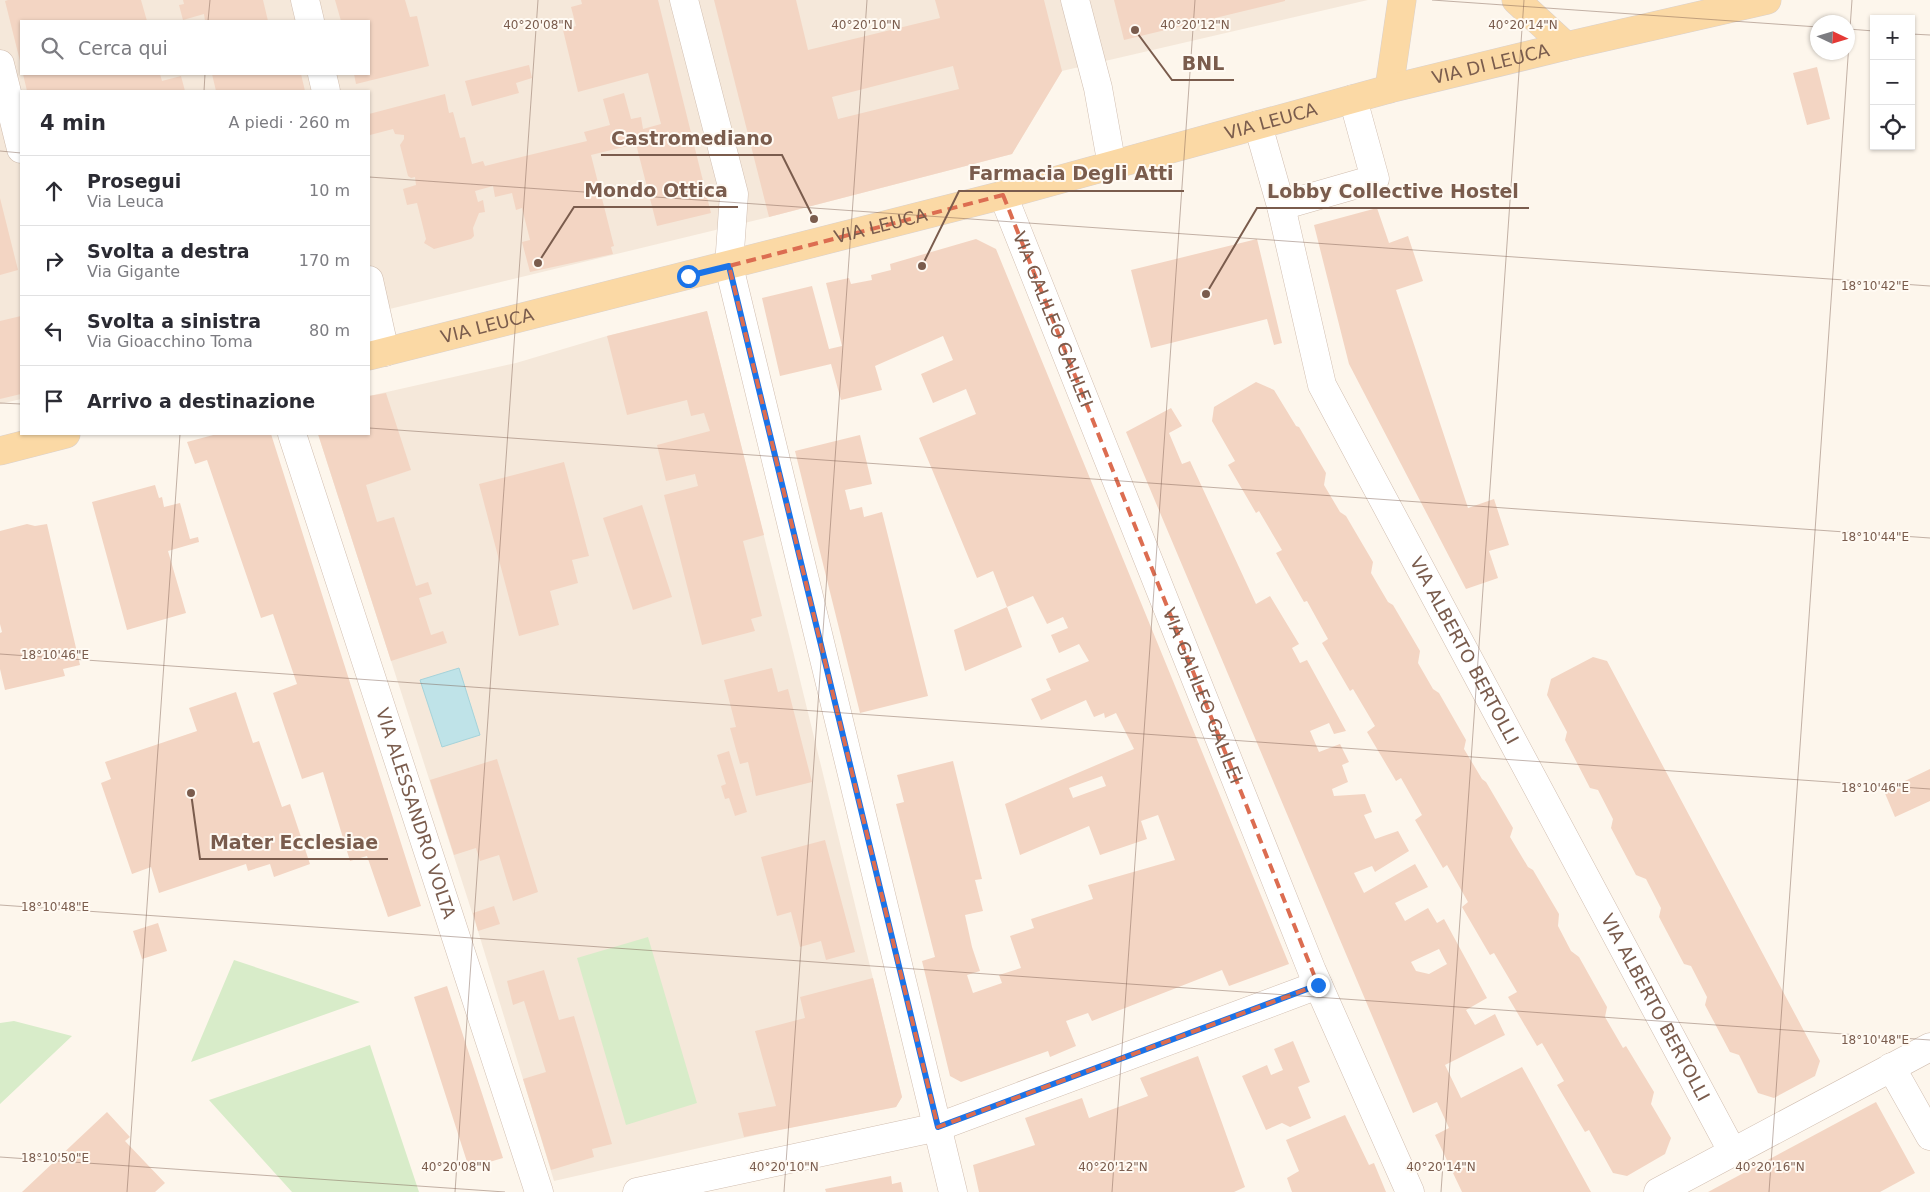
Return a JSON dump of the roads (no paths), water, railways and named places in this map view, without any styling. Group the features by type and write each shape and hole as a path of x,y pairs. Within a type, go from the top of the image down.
{"main road":[{"path":"1389,88 1402,0"},
{"path":"1516,0 1566,46"},
{"name":"VIA DI LEUCA","path":"1389,88 1767,0"},
{"name":"VIA LEUCA","path":"377,354 1003,195 1389,88"},
{"path":"0,450 62,435"}],"street":[{"path":"305,0 310,20"},
{"path":"684,0 734,194 729,266 953,1192"},
{"path":"1075,0 1098,88 1112,166"},
{"path":"0,64 20,145"},
{"path":"322,75 326,90"},
{"path":"1281,206 1375,179 1352,99"},
{"name":"VIA ALBERTO BERTOLLI","path":"1258,125 1281,206 1322,385 1732,1151"},
{"name":"VIA GALILEO GALILEI","path":"1003,195 1318,985 1410,1192"},
{"path":"370,289 377,354"},
{"name":"VIA ALESSANDRO VOLTA","path":"292,435 539,1192"},
{"path":"637,1192 938,1127 1318,985"},
{"path":"1658,1192 1930,1046"},
{"path":"1891,1068 1930,1136"}],"water":[{"path":"459,668 480,735 442,747 420,680"}],"place":[{"name":"BNL","path":"1135,30"},
{"name":"Castromediano","path":"814,219"},
{"name":"Mondo Ottica","path":"538,263"},
{"name":"Farmacia Degli Atti","path":"922,266"},
{"name":"Lobby Collective Hostel","path":"1206,294"},
{"name":"Mater Ecclesiae","path":"191,793"}]}
